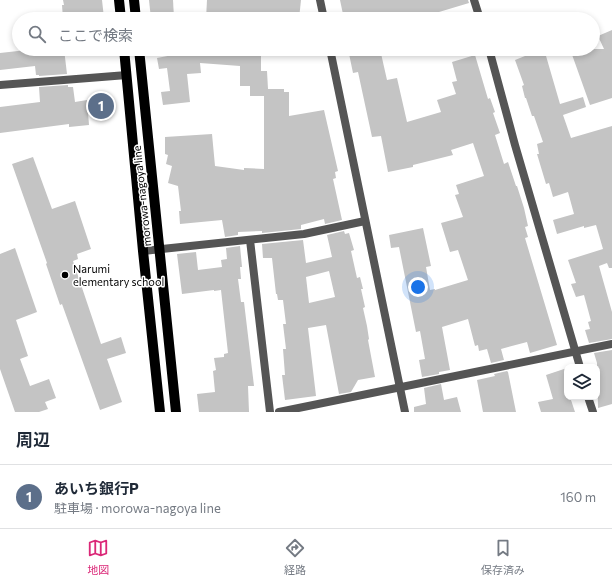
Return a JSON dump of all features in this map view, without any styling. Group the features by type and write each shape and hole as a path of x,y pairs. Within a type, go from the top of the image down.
{"main road":[{"path":"119,0 120,12"},
{"path":"134,0 135,12"},
{"name":"morowa-nagoya line","path":"125,56 160,412"},
{"name":"morowa-nagoya line","path":"140,56 176,412"}],"street":[{"path":"320,0 323,12"},
{"path":"474,0 478,12"},
{"path":"331,56 405,412"},
{"path":"491,56 517,153 579,364"},
{"path":"0,85 127,75"},
{"path":"143,251 304,234 365,221"},
{"path":"250,240 270,412"},
{"path":"279,412 612,344"},
{"path":"589,400 593,412"}],"building":[{"path":"63,0 102,0 103,12 62,12 62,5 64,5"},
{"path":"149,0 173,0 174,12 150,12"},
{"path":"207,0 301,0 300,12 206,12"},
{"path":"340,0 468,0 469,3 439,12 343,12"},
{"path":"612,30 612,98 590,105 572,56 600,56 600,49 604,49 600,40 600,35"},
{"path":"12,52 12,56 65,56 67,74 39,76 36,75 35,66 0,70 0,53"},
{"path":"168,56 261,56 261,71 267,71 268,89 284,89 284,92 289,92 289,116 324,110 338,171 335,172 336,178 333,179 342,220 325,224 324,219 301,225 301,229 262,233 262,231 238,232 238,235 225,237 222,220 180,224 179,211 181,211 178,186 168,183 172,166 166,164 168,155 165,154 165,137 212,134 215,166 244,170 244,168 264,169 264,96 250,96 250,86 240,86 240,66 200,63 201,73 187,74 190,102 163,105 161,92 170,91 167,68 159,69 157,58"},
{"path":"349,56 382,56 387,80 397,78 407,122 441,112 437,100 456,94 452,82 457,81 452,62 475,56 488,99 490,98 495,112 493,113 500,133 495,135 504,164 508,162 524,208 528,226 525,227 528,237 525,238 557,345 530,353 527,342 501,349 504,360 491,363 487,349 479,351 478,345 475,346 468,319 442,327 450,370 439,372 439,374 422,377 419,360 425,359 420,331 416,332 399,247 391,248 389,235 423,228 431,266 426,267 430,290 435,290 468,280 458,250 450,252 441,223 463,217 455,195 459,194 456,185 484,176 473,143 451,150 453,155 413,165 413,167 388,172 381,136 372,137 358,72 353,73"},
{"path":"525,56 546,56 560,104 583,97 586,107 563,115 571,138 612,126 612,268 609,268 607,263 599,266 612,312 612,339 589,343 585,330 590,329 588,322 591,321 584,295 576,297 571,284 576,283 568,260 603,249 596,225 584,228 584,226 557,234 553,220 574,214 568,192 553,197 549,183 546,184 537,154 539,154 537,144 543,142 534,116 532,116 525,98 522,86 524,85 515,60"},
{"path":"68,85 68,87 73,87 75,102 87,100 89,125 69,127 69,124 0,133 0,107 40,102 39,87"},
{"path":"33,157 52,209 75,201 91,249 77,254 78,259 73,261 101,344 121,337 126,353 107,359 122,402 100,410 62,304 60,305 46,264 47,263 12,164"},
{"path":"344,231 345,234 349,233 354,250 351,251 357,278 360,277 363,289 361,289 365,307 363,308 375,377 358,380 351,392 339,394 326,325 308,328 316,396 285,400 282,375 285,375 283,349 286,349 283,324 286,324 283,300 278,300 272,258 263,258 262,244 303,240 306,263 332,257 327,235","holes":["329,271 335,297 309,303 306,277"]},
{"path":"240,246 242,267 240,267 241,279 238,279 241,302 244,302 254,386 248,386 249,412 199,412 197,394 215,392 213,371 216,370 214,358 224,357 224,354 228,353 221,290 182,294 177,254 196,252 198,270 222,267 221,260 227,259 226,248"},
{"path":"15,248 37,312 16,320 28,356 20,359 30,386 49,379 56,398 45,402 48,409 39,412 15,412 0,369 0,254"},
{"path":"612,350 612,404 598,408 598,400 600,400 600,364 597,364 594,353"},
{"path":"564,369 564,400 571,400 575,412 541,412 538,402 553,399 546,375"},
{"path":"507,371 516,412 483,412 477,380 495,376 494,374"},
{"path":"441,384 444,400 457,397 461,412 414,412 414,407 426,404 424,388"}],"place":[{"name":"あいち銀行P","path":"101,106"},
{"name":"Narumi elementary school","path":"65,275"}]}
